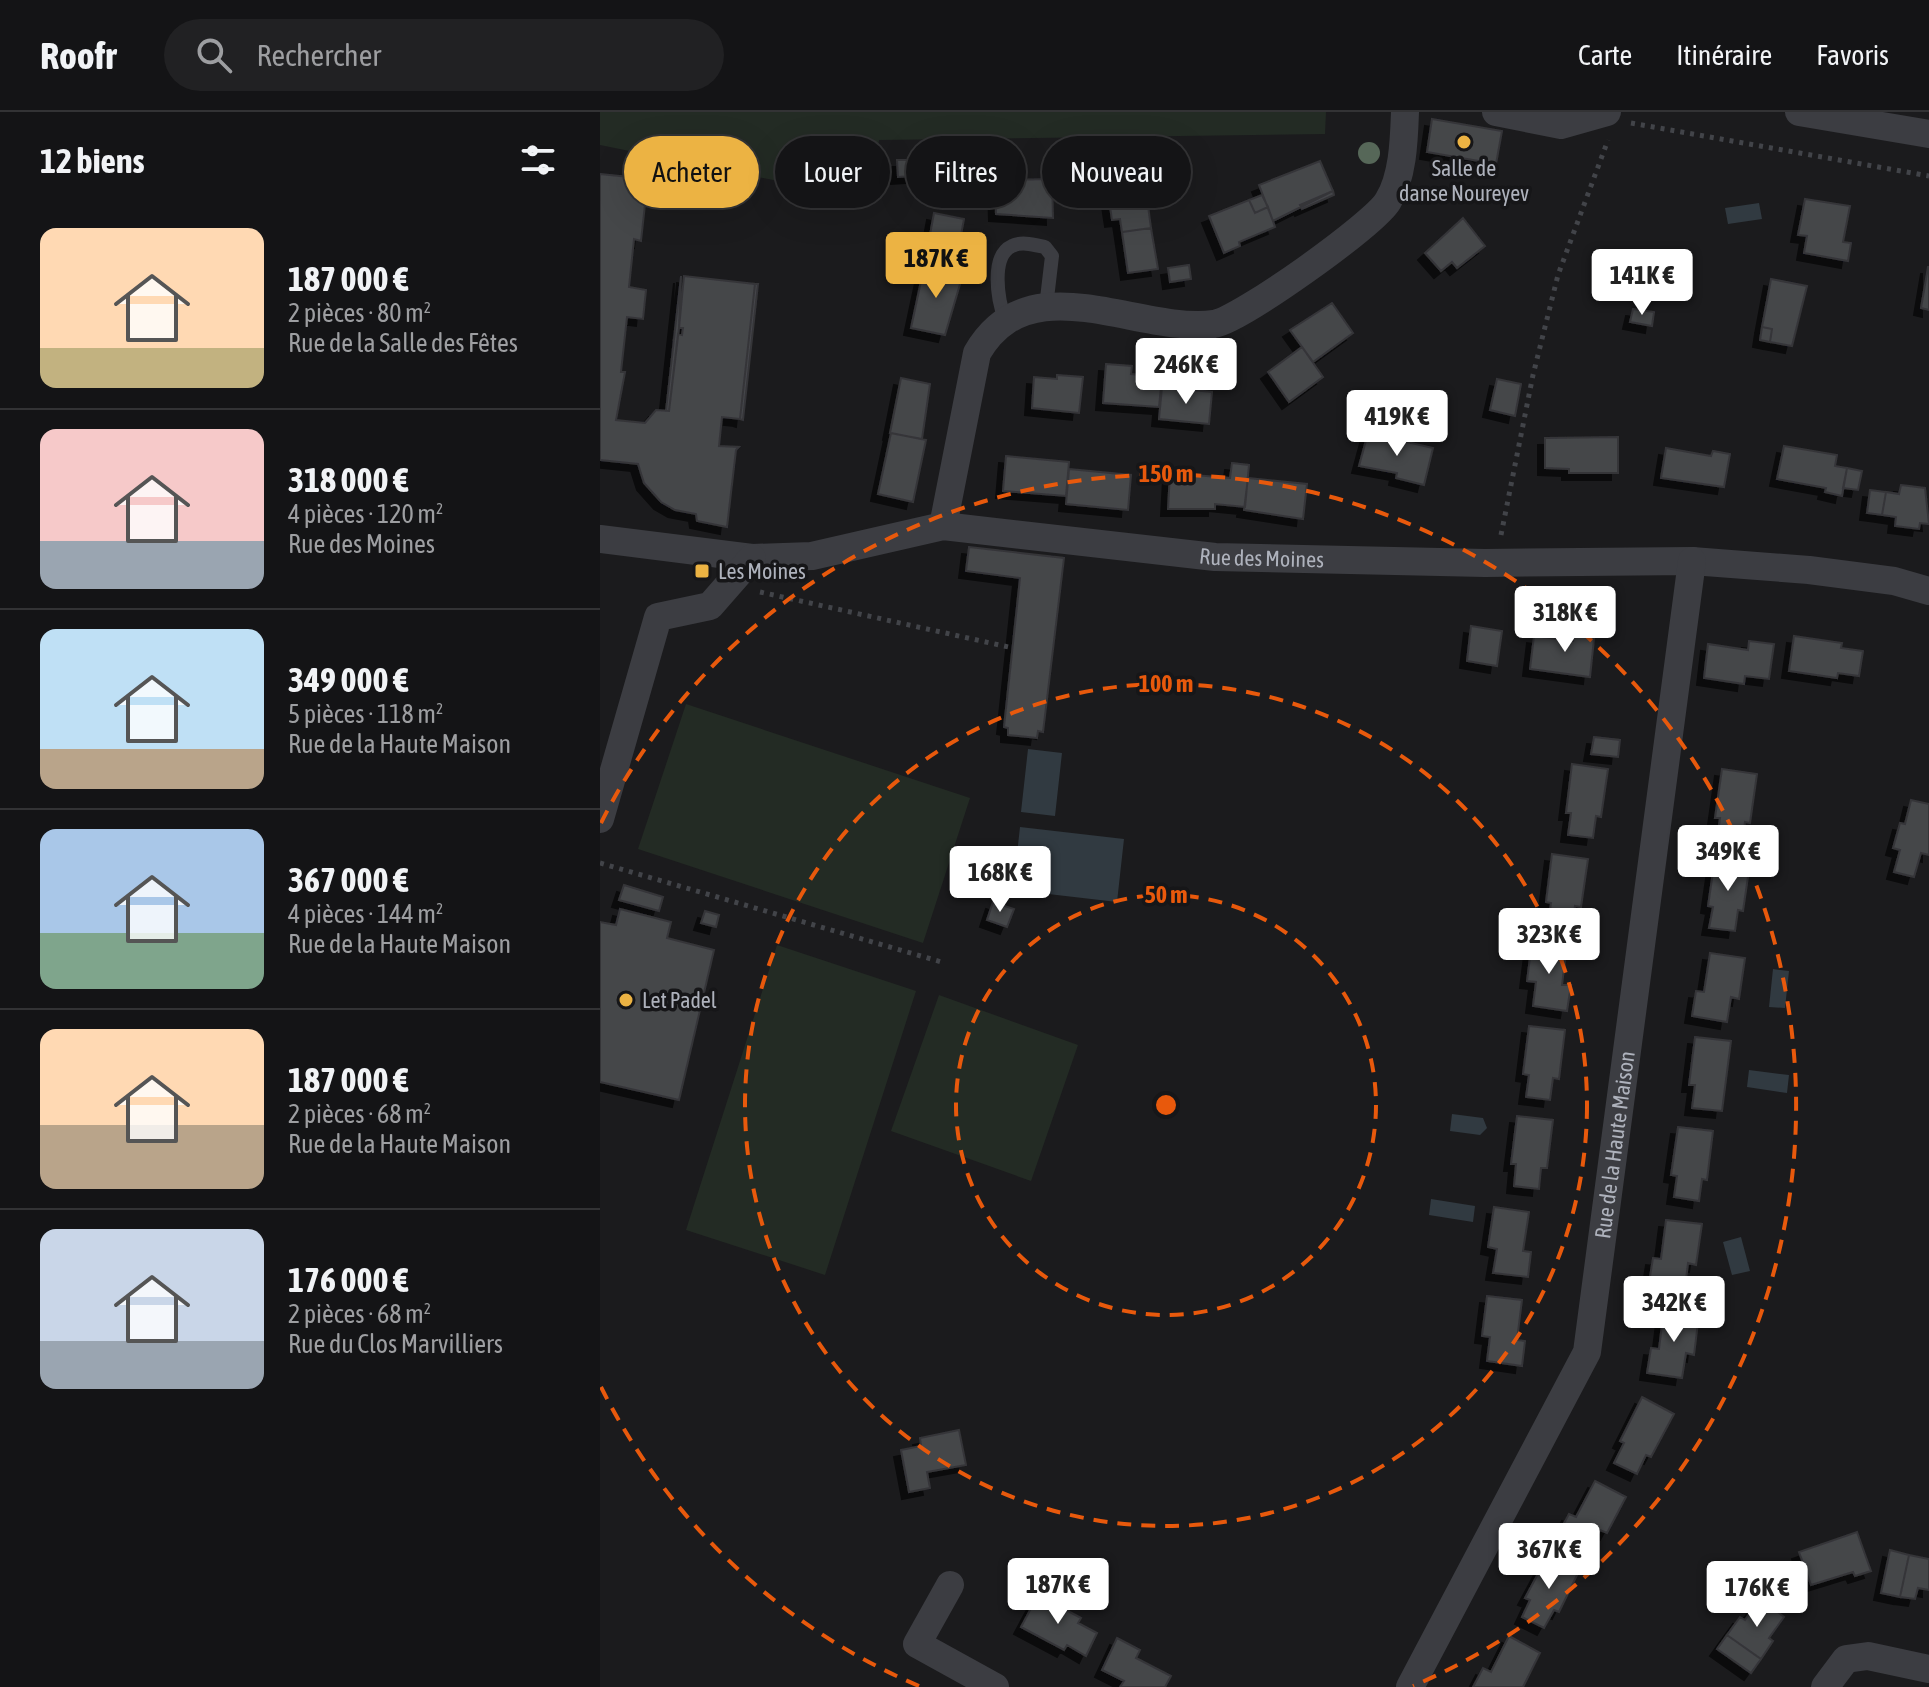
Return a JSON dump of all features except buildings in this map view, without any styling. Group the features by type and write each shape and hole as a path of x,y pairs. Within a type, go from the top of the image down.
{"street":[{"path":"943,526 977,353 988,335 1005,319 1046,307 1090,307 1184,324 1217,324 1257,304 1387,204 1404,141 1405,112"},
{"path":"1496,112 1561,125 1607,112"},
{"path":"1816,113 1929,134"},
{"name":"Rue des Moines","path":"600,539 752,558 812,556 943,526 1215,557 1692,561 1809,570 1894,581 1929,591"},
{"path":"600,819 658,617 710,606 752,558"},
{"name":"Rue de la Haute Maison","path":"1410,1687 1587,1352 1692,561"},
{"path":"950,1585 917,1644 995,1687"},
{"path":"1825,1687 1846,1659 1868,1656 1929,1669"}],"lane":[{"path":"1005,319 998,301 1001,258 1011,246 1025,244 1045,247 1052,256 1046,307"}],"path":[{"path":"1502,561 1501,532 1533,375 1558,275 1599,159 1616,129 1644,124 1929,176"},
{"path":"728,585 1013,648"},
{"path":"600,863 945,963"}],"shaded area":[{"path":"600,112 1326,112 1325,134 1026,138 906,136 906,140 890,140 890,136 775,136 775,180 759,177 759,136 624,136 624,150 600,145"},
{"path":"1759,203 1762,219 1728,224 1725,208"},
{"path":"686,704 970,798 923,943 638,849"},
{"path":"1028,749 1062,753 1055,816 1021,812"},
{"path":"1020,827 1124,839 1117,902 1013,890"},
{"path":"777,945 916,991 825,1275 686,1230"},
{"path":"1773,969 1789,971 1785,1008 1769,1007"},
{"path":"939,995 1078,1045 1031,1181 891,1131"},
{"path":"1749,1070 1789,1075 1787,1093 1747,1087"},
{"path":"1452,1114 1483,1118 1487,1128 1480,1135 1450,1131"},
{"path":"1431,1199 1475,1206 1473,1222 1429,1215"},
{"path":"1741,1237 1750,1271 1732,1275 1723,1242"}],"place":[{"name":"Salle de danse Noureyev","path":"1464,142"},
{"name":"Les Moines","path":"702,571"},
{"name":"Let Padel","path":"626,1000"}]}
